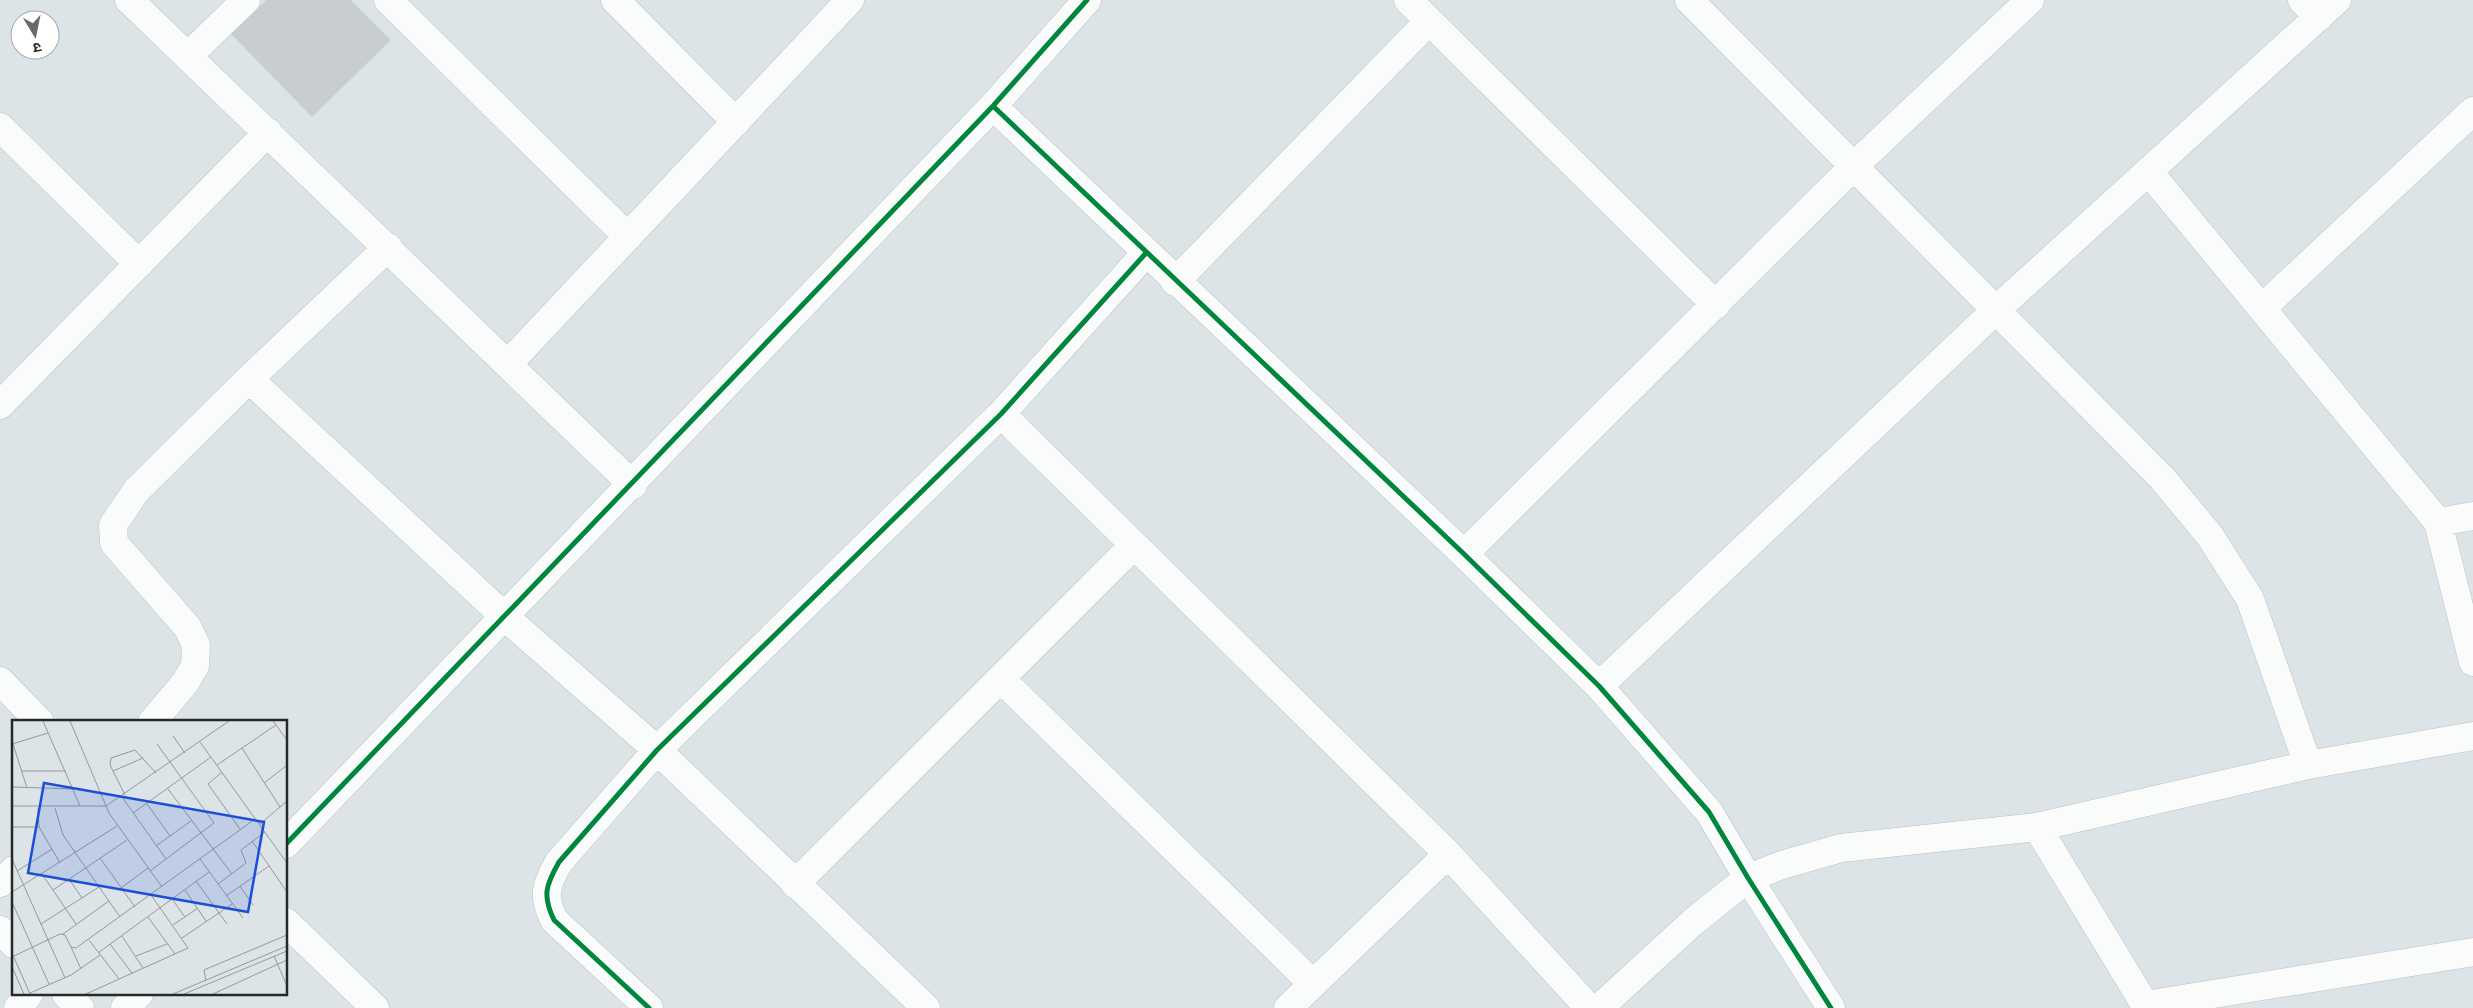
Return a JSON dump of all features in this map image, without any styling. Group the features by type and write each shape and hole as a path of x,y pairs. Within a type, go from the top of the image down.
{"street":[{"path":"129,0 388,247 632,485"},
{"path":"188,56 246,0"},
{"path":"388,0 628,237"},
{"path":"615,0 736,122"},
{"path":"508,364 850,0"},
{"path":"288,842 993,106 1087,0"},
{"path":"1408,0 1716,305"},
{"path":"1689,0 1997,309 2162,478 2210,536 2250,599 2308,765"},
{"path":"1464,554 2016,4"},
{"path":"1599,686 1997,309 2149,172 2319,6"},
{"path":"1175,282 1429,22"},
{"path":"993,106 1175,282 1464,554 1599,686 1709,812 1748,878 1831,1008"},
{"path":"2262,308 2473,111"},
{"path":"0,127 140,264"},
{"path":"0,405 268,132"},
{"path":"2149,172 2438,522 2473,662"},
{"path":"154,720 186,683 194,666 196,645 188,628 114,544 113,525 136,491 249,379 388,247"},
{"path":"649,1008 554,920 546,903 548,882 559,862 657,750 1001,414 1146,253"},
{"path":"249,379 505,617 657,750 926,1008"},
{"path":"1001,414 1448,854 1589,1008"},
{"path":"2438,522 2473,516"},
{"path":"795,884 1134,545"},
{"path":"1001,679 1312,983"},
{"path":"0,681 38,720"},
{"path":"1599,1008 1693,922 1748,878 1782,865 1841,848 2037,827 2308,765 2473,736"},
{"path":"2037,827 2146,1006 2473,952"},
{"path":"1288,1008 1448,854"},
{"path":"0,883 12,872"},
{"path":"288,924 375,1008"},
{"path":"0,930 12,942"},
{"path":"18,1008 27,996"},
{"path":"68,996 80,1008"},
{"path":"125,1008 137,996"}],"building":[{"path":"266,0 351,0 391,40 312,117 231,34"}],"cycle path":[{"path":"288,842 993,106 1087,0"},
{"path":"993,106 1464,554 1599,686 1709,812 1748,878 1831,1008"},
{"path":"649,1008 554,920 548,904 547,890 559,862 657,750 1001,414 1146,253"}]}
